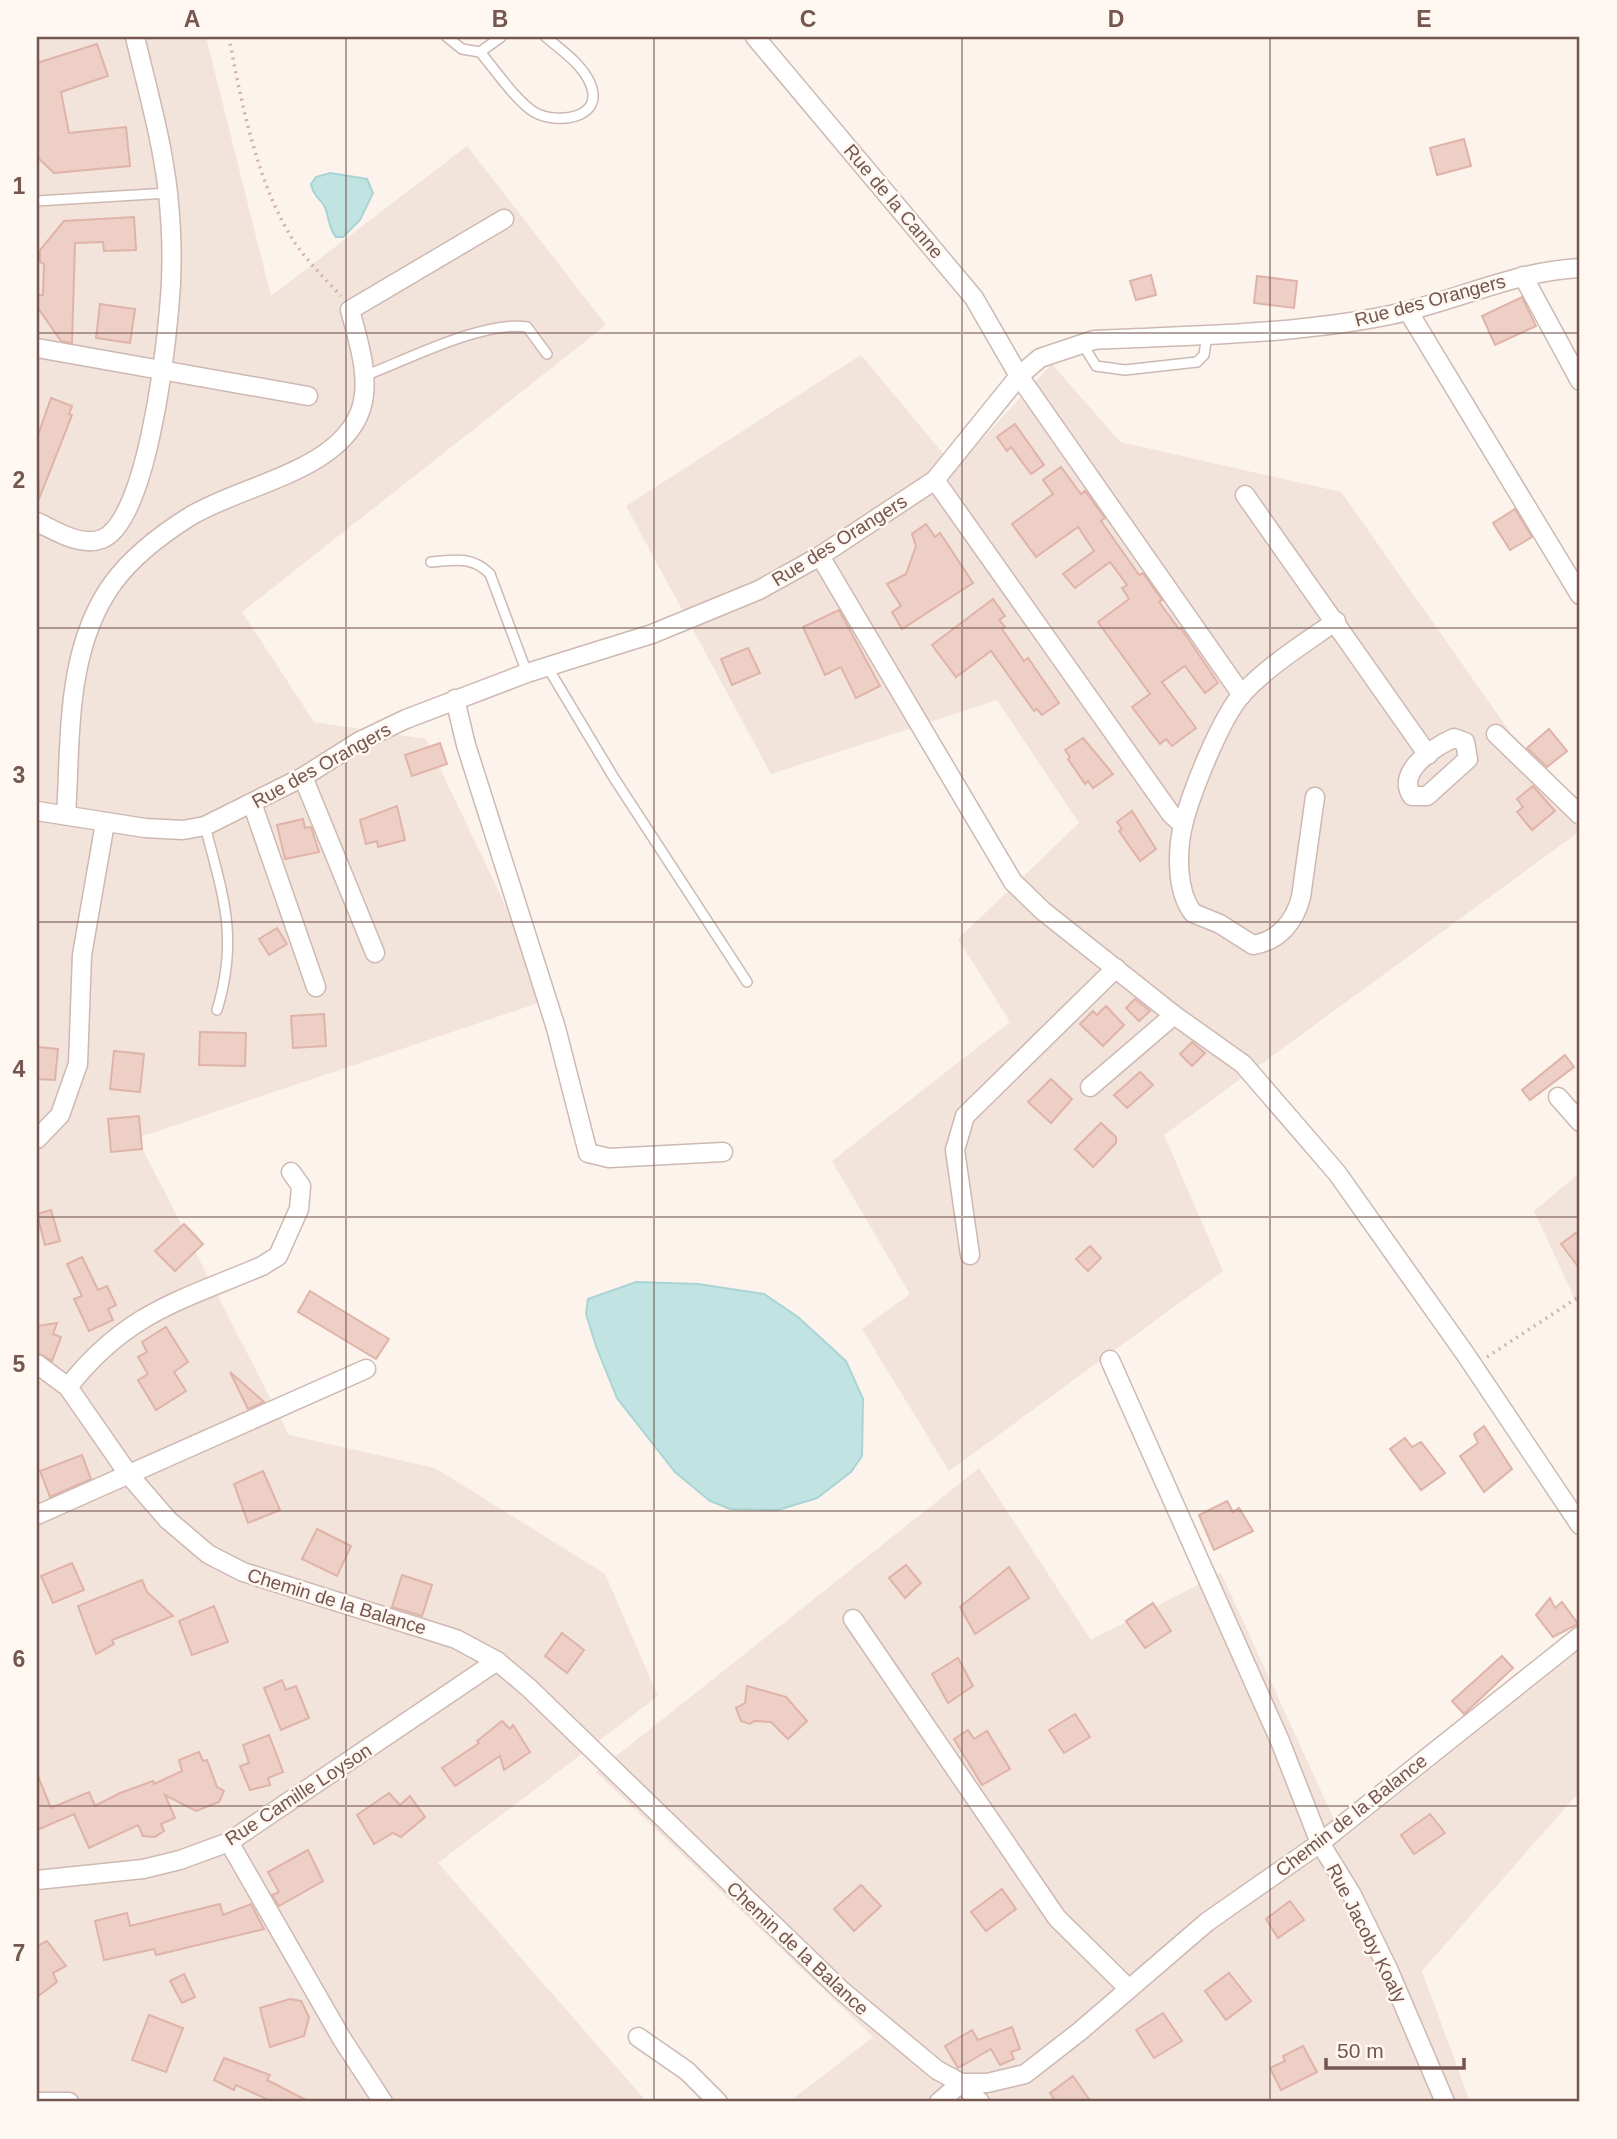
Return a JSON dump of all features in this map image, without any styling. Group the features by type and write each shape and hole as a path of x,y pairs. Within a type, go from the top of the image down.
{"street":[{"path":"37,522 79,541 100,539 120,526 131,505 145,460 169,310 168,193 135,37"},
{"name":"Rue de la Canne","path":"755,37 974,298 1019,376 1241,695"},
{"path":"66,815 75,677 96,612 112,584 145,551 190,516 317,460 354,423 361,408 364,376 350,310 505,219"},
{"name":"Rue des Orangers","path":"37,811 105,823 166,829 205,826 303,777 360,741 455,699 527,673 652,634 759,590 820,556 935,480 1019,376 1040,358 1082,343 1323,326 1408,311 1523,276 1580,268"},
{"path":"1523,276 1580,381"},
{"path":"1408,311 1580,595"},
{"path":"37,348 308,396"},
{"path":"935,480 1171,814 1183,825"},
{"path":"1245,495 1428,755"},
{"path":"820,556 1013,883 1043,911 1174,1015 1243,1064 1337,1173 1474,1366 1580,1525"},
{"path":"1315,797 1297,912 1287,928 1262,944 1246,943 1231,930 1193,913 1186,905 1179,865 1183,825 1230,710 1241,695 1336,621"},
{"path":"455,699 474,771 556,1028 588,1153 609,1157 723,1152"},
{"path":"1496,734 1580,815"},
{"path":"303,777 375,953"},
{"path":"251,803 316,987"},
{"path":"37,1139 60,1115 78,1064 82,955 105,823"},
{"path":"970,1255 956,1150 965,1116 1116,968"},
{"path":"1090,1087 1174,1015"},
{"path":"1558,1097 1580,1122"},
{"path":"68,1387 106,1345 150,1312 262,1266 278,1256 293,1225 301,1197 301,1186 291,1172"},
{"name":"Rue Jacoby Koaly","path":"1110,1360 1280,1741 1320,1843 1352,1895 1389,1971 1445,2102"},
{"name":"Chemin de la Balance","path":"37,1364 68,1387 129,1475 168,1520 208,1554 243,1572 456,1639 496,1661 529,1688 841,1990 937,2070 961,2082 987,2083 1025,2074 1207,1923 1320,1843 1580,1636"},
{"path":"37,1515 366,1369"},
{"path":"853,1619 1057,1918 1129,1989"},
{"name":"Rue Camille Loyson","path":"37,1880 143,1869 180,1860 229,1842 496,1661"},
{"path":"229,1842 342,2039 383,2102"},
{"path":"638,2037 687,2071 718,2102"},
{"path":"939,2102 961,2082 980,2102"},
{"path":"37,2102 69,2102"}],"lane":[{"path":"447,37 462,49 480,52 531,110 551,117 578,117 586,113 591,104 591,84 581,69 546,37"},
{"path":"480,52 501,37"},
{"path":"37,201 168,193"},
{"path":"364,376 489,328 512,325 527,327 547,354"},
{"path":"1082,343 1096,366 1132,369 1197,362 1204,355 1208,334"},
{"path":"431,562 464,559 479,563 490,574 527,673"},
{"path":"548,668 621,790 747,982"},
{"path":"205,826 229,919 230,945 217,1010"}],"path":[{"path":"229,37 261,169 273,198 293,240 350,310"},
{"path":"1474,1366 1580,1296"}],"shaded area":[{"path":"37,37 206,37 271,296 467,146 606,325 242,612 314,722 426,739 550,999 137,1138 289,1435 435,1468 605,1574 658,1696 438,1863 647,2102 37,2102"},
{"path":"861,355 955,468 1052,364 1120,442 1341,492 1580,831 1164,1135 1223,1271 949,1471 862,1329 910,1294 832,1161 1010,1022 958,939 1079,823 997,700 771,774 626,506"},
{"path":"1580,1173 1580,1310 1534,1211"},
{"path":"979,1468 1091,1640 1221,1573 1343,1839 1580,1650 1580,1791 1422,1971 1470,2102 789,2102 873,2037 596,1772"}],"water":[{"path":"330,173 367,179 373,193 360,220 343,237 336,237 333,233 325,208 311,184 316,177"},
{"path":"636,1282 698,1284 764,1294 798,1317 846,1361 863,1399 862,1456 851,1472 817,1498 778,1510 730,1509 710,1501 675,1472 617,1398 586,1314 588,1299"}],"building":[{"path":"97,44 108,76 61,92 69,133 126,127 130,166 54,173 37,157 37,63"},
{"path":"1464,139 1471,166 1437,175 1430,148"},
{"path":"134,217 136,250 104,251 103,242 75,243 72,343 61,341 38,308 38,295 43,295 44,264 40,262 40,250 64,221"},
{"path":"1151,275 1156,295 1136,300 1130,281"},
{"path":"1257,276 1297,281 1294,308 1254,303"},
{"path":"1522,297 1536,326 1495,345 1482,316"},
{"path":"100,304 135,309 130,343 96,338"},
{"path":"51,398 72,406 69,414 72,415 39,499 37,438"},
{"path":"1015,424 1044,465 1031,474 1011,447 1007,451 997,437"},
{"path":"1061,467 1081,494 1085,491 1105,518 1101,521 1139,575 1143,573 1162,600 1159,602 1179,629 1181,628 1218,683 1205,693 1185,666 1162,682 1196,728 1172,746 1166,739 1160,744 1132,707 1150,694 1098,622 1129,599 1122,588 1127,585 1110,562 1075,588 1063,574 1094,551 1078,527 1036,557 1012,524 1053,494 1043,480"},
{"path":"1515,509 1532,537 1510,550 1493,523"},
{"path":"926,524 935,537 940,533 973,583 902,629 892,612 901,606 887,584 906,574 916,546 912,534"},
{"path":"993,599 1005,616 999,620 1005,627 1002,629 1024,661 1028,658 1059,703 1042,715 1037,709 1034,711 991,651 956,677 932,645"},
{"path":"839,610 880,686 856,698 841,667 825,675 803,627"},
{"path":"748,648 760,673 732,685 721,659"},
{"path":"1549,729 1567,751 1547,767 1527,748"},
{"path":"1083,738 1113,774 1093,788 1088,781 1085,784 1065,750"},
{"path":"440,743 447,764 412,776 405,755"},
{"path":"1533,786 1555,811 1532,830 1517,812 1523,807 1517,799"},
{"path":"397,806 405,840 378,847 377,841 366,844 360,820"},
{"path":"1132,811 1156,849 1140,861 1119,831 1122,829 1117,822"},
{"path":"303,819 305,828 311,827 319,852 285,859 277,825"},
{"path":"277,928 287,944 269,955 259,939"},
{"path":"1135,999 1150,1011 1139,1021 1126,1008"},
{"path":"1106,1006 1124,1025 1103,1046 1080,1024 1093,1011 1097,1015"},
{"path":"324,1014 326,1046 293,1048 291,1016"},
{"path":"200,1032 246,1033 245,1066 199,1065"},
{"path":"1192,1042 1205,1053 1192,1066 1180,1054"},
{"path":"37,1047 58,1049 55,1080 37,1079"},
{"path":"114,1051 144,1054 140,1092 110,1089"},
{"path":"1565,1055 1574,1067 1530,1100 1522,1090"},
{"path":"1140,1072 1153,1085 1127,1108 1114,1095"},
{"path":"1051,1079 1072,1099 1051,1123 1028,1102"},
{"path":"139,1116 142,1149 111,1152 108,1119"},
{"path":"1101,1123 1116,1137 1116,1143 1093,1167 1075,1149"},
{"path":"51,1210 60,1241 45,1245 37,1214"},
{"path":"184,1224 203,1244 175,1271 155,1251"},
{"path":"1580,1230 1580,1269 1561,1244"},
{"path":"1090,1246 1101,1258 1088,1271 1076,1259"},
{"path":"82,1257 98,1290 107,1286 116,1305 108,1309 113,1320 89,1331 74,1299 82,1296 67,1264"},
{"path":"310,1291 389,1339 376,1359 298,1312"},
{"path":"57,1323 53,1334 61,1337 52,1361 37,1353 37,1326"},
{"path":"166,1327 188,1362 174,1372 186,1391 156,1410 138,1380 148,1374 138,1357 147,1352 142,1342"},
{"path":"230,1372 264,1402 248,1409"},
{"path":"1484,1426 1512,1469 1484,1492 1460,1456 1478,1443 1474,1434"},
{"path":"1405,1438 1412,1447 1421,1442 1445,1473 1421,1490 1390,1449"},
{"path":"82,1455 91,1479 50,1497 40,1471"},
{"path":"263,1471 280,1510 248,1523 234,1484"},
{"path":"1227,1501 1233,1512 1239,1508 1253,1531 1214,1550 1199,1515"},
{"path":"317,1529 351,1546 337,1576 302,1559"},
{"path":"72,1563 84,1590 53,1603 41,1576"},
{"path":"906,1565 921,1583 905,1598 889,1578"},
{"path":"1009,1567 1029,1598 975,1634 960,1607"},
{"path":"402,1575 432,1585 422,1616 392,1607"},
{"path":"142,1580 147,1592 173,1616 112,1640 114,1644 96,1654 78,1606"},
{"path":"1550,1598 1555,1608 1562,1602 1578,1624 1553,1637 1536,1615"},
{"path":"1153,1603 1171,1631 1145,1648 1126,1621"},
{"path":"214,1606 228,1642 192,1655 179,1621"},
{"path":"562,1633 584,1650 567,1673 545,1656"},
{"path":"1502,1656 1513,1668 1464,1714 1452,1701"},
{"path":"958,1658 973,1686 948,1703 932,1674"},
{"path":"282,1680 286,1690 296,1686 309,1718 281,1730 264,1688"},
{"path":"747,1686 786,1697 807,1721 788,1739 771,1722 754,1721 750,1724 741,1721 736,1708 745,1703"},
{"path":"1075,1714 1090,1737 1064,1753 1049,1730"},
{"path":"502,1721 510,1729 513,1725 530,1752 504,1770 500,1756 455,1786 442,1768 479,1743 477,1741"},
{"path":"968,1730 974,1739 987,1731 1010,1769 982,1785 954,1739"},
{"path":"269,1735 283,1772 268,1778 270,1785 250,1790 240,1766 249,1763 243,1745"},
{"path":"199,1752 203,1761 207,1760 217,1787 224,1791 219,1802 196,1811 165,1795 175,1818 161,1824 164,1831 155,1837 143,1836 138,1825 89,1848 74,1814 37,1830 37,1774 51,1808 89,1792 95,1806 120,1793 153,1781 154,1784 182,1771 179,1760"},
{"path":"389,1793 400,1805 410,1796 425,1817 401,1837 393,1833 374,1844 357,1815"},
{"path":"1430,1814 1445,1833 1414,1854 1401,1835"},
{"path":"308,1850 323,1881 279,1906 272,1895 279,1892 268,1872"},
{"path":"861,1885 881,1906 854,1931 834,1909"},
{"path":"1002,1889 1016,1909 986,1931 971,1912"},
{"path":"1290,1901 1304,1920 1278,1938 1266,1919"},
{"path":"220,1904 223,1915 251,1904 264,1929 156,1955 154,1949 104,1960 95,1921 127,1913 130,1926"},
{"path":"47,1941 66,1966 53,1973 57,1982 37,1997 37,1946"},
{"path":"1229,1973 1251,2001 1226,2020 1205,1991"},
{"path":"184,1974 195,1997 182,2003 170,1981"},
{"path":"290,1999 301,2001 309,2017 304,2036 270,2047 260,2008"},
{"path":"1163,2013 1182,2041 1154,2058 1136,2030"},
{"path":"149,2015 183,2028 166,2072 132,2060"},
{"path":"1012,2027 1020,2049 1011,2052 1014,2059 1000,2065 991,2049 958,2068 945,2046 972,2030 978,2040"},
{"path":"1303,2046 1317,2072 1281,2090 1270,2068 1285,2061 1283,2056"},
{"path":"224,2058 270,2075 267,2080 310,2102 273,2102 236,2085 234,2090 214,2080"},
{"path":"1073,2076 1091,2102 1056,2102 1050,2093"}]}
